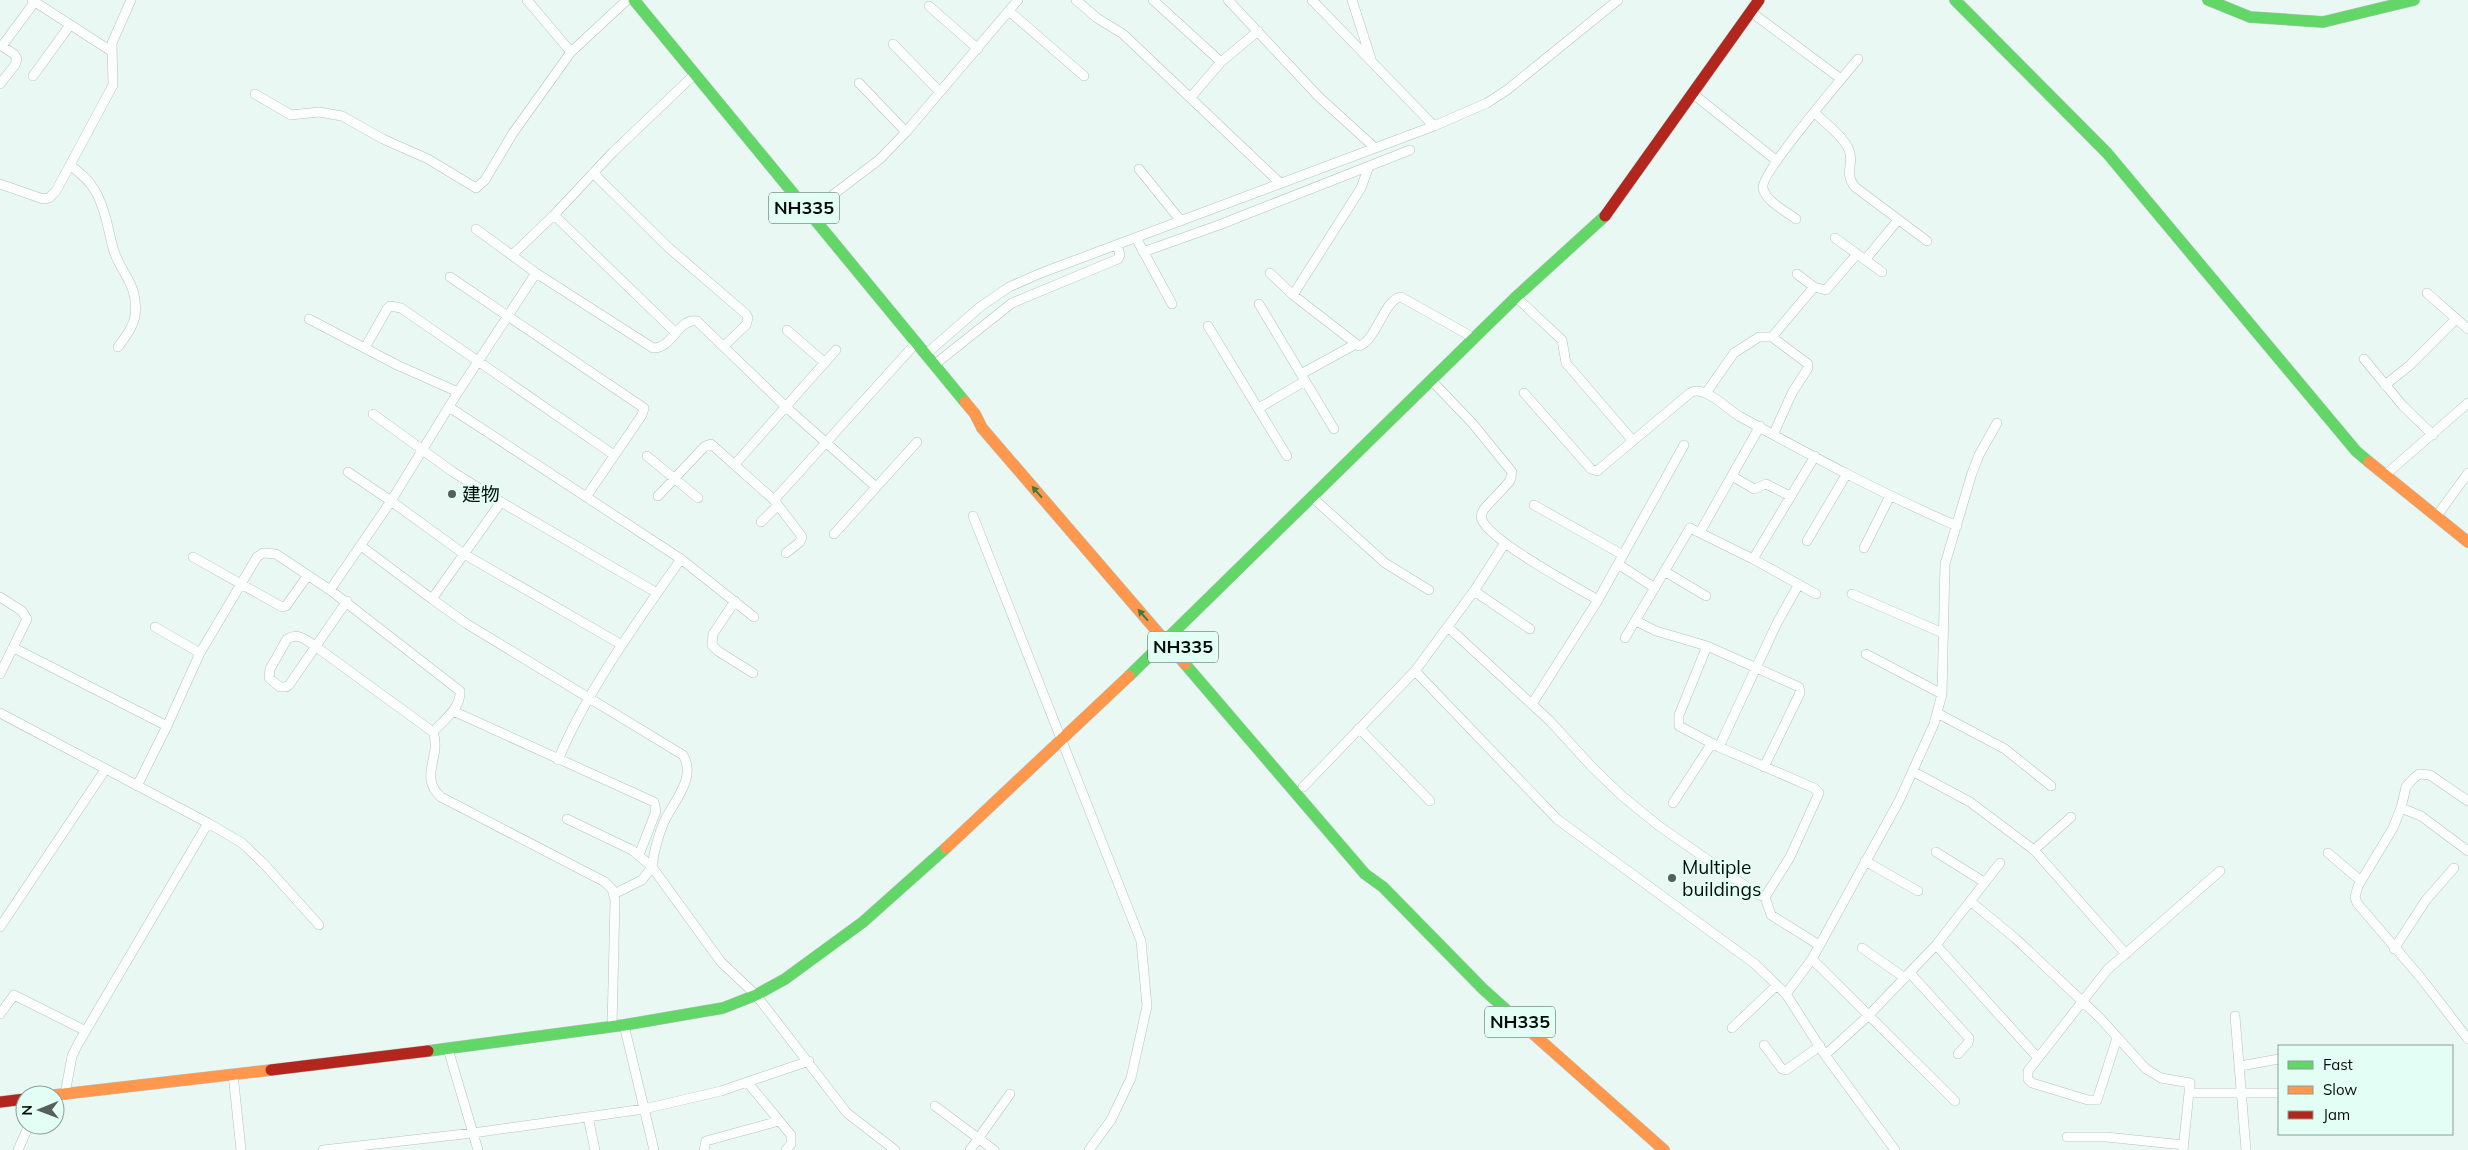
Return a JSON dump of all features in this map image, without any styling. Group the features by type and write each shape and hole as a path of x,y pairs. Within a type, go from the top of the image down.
{"main road":[{"name":"NH335","path":"634,0 975,414 982,428 1303,786 1378,875 1383,887"},
{"path":"65,1093 448,1049 618,1026 723,1008 756,995 785,979 821,954 894,897 1169,638 1516,297 1605,216 1759,0"},
{"path":"1955,0 2107,153 2356,451 2468,542"},
{"path":"2208,0 2250,17 2323,22 2414,0"},
{"name":"NH335","path":"1169,638 1365,874 1383,887 1483,989 1664,1150"},
{"path":"0,1102 15,1100"}],"street":[{"path":"0,184 36,198 50,198 113,85 115,76 111,51 130,0"},
{"path":"528,0 571,52"},
{"path":"255,94 291,115 331,112 342,116 383,139 428,159 476,188 485,180 513,133 571,52 627,0"},
{"path":"1076,0 1097,18 1124,34 1280,183"},
{"path":"1153,0 1221,62"},
{"path":"1228,0 1319,97 1374,147"},
{"path":"1312,0 1434,126"},
{"path":"1352,0 1372,61"},
{"path":"926,354 980,307 1009,287 1041,273 1434,126 1494,99 1618,0"},
{"path":"0,84 15,65 17,59 14,54 1,46 34,1 111,51"},
{"path":"809,213 880,159 978,49 1013,4 1084,76"},
{"path":"929,6 978,49"},
{"path":"1751,12 1841,79"},
{"path":"33,76 70,25"},
{"path":"1191,97 1221,62 1258,31"},
{"path":"893,44 940,92"},
{"path":"1796,219 1767,196 1763,190 1763,183 1776,162 1858,60"},
{"path":"512,255 695,74"},
{"path":"859,83 906,132"},
{"path":"1692,93 1776,162"},
{"path":"1815,113 1845,142 1850,152 1848,174 1850,181 1898,220 1928,241"},
{"path":"1143,252 1219,226 1410,150"},
{"path":"70,165 95,190 104,211 113,250 130,279 134,298 134,317 130,330 118,347"},
{"path":"1293,295 1361,188 1369,166"},
{"path":"1139,169 1181,221"},
{"path":"593,173 669,248 746,314 748,318 746,325 724,346"},
{"path":"554,215 676,333"},
{"path":"1865,260 1898,220"},
{"path":"476,229 536,273 653,348 664,345 688,322 698,321 786,407 828,442 876,487"},
{"path":"1136,238 1172,304"},
{"path":"1835,238 1882,272"},
{"path":"934,365 1012,303 1118,259 1120,255 1117,245"},
{"path":"1797,274 1814,287 1826,290 1857,254"},
{"path":"330,590 391,501 478,360 536,273"},
{"path":"1270,273 1293,295 1354,345 1359,346 1368,341 1393,301 1401,297 1474,338"},
{"path":"450,277 644,408 642,414 586,498"},
{"path":"1772,338 1814,287"},
{"path":"2427,293 2468,329"},
{"path":"1516,297 1562,340 1566,362 1633,441"},
{"path":"1259,304 1334,429"},
{"path":"366,346 387,309 395,306 409,313 478,360 614,456"},
{"path":"309,319 366,346 397,364 458,392"},
{"path":"2385,385 2427,350 2456,319"},
{"path":"1208,326 1287,456"},
{"path":"787,330 825,363"},
{"path":"1706,393 1740,347 1759,337 1772,338 1806,360 1808,368 1792,393 1774,434"},
{"path":"761,522 828,442 916,343"},
{"path":"1259,408 1354,345"},
{"path":"735,464 836,350"},
{"path":"2364,359 2385,385 2433,435"},
{"path":"1431,380 1473,424 1512,472 1510,481 1481,514 1484,522 1506,543 1598,600"},
{"path":"1524,393 1591,469 1597,471 1690,393 1698,390 1706,393 1738,415 1815,456 1846,475 1957,526"},
{"path":"2385,474 2433,435 2468,403"},
{"path":"449,407 681,559 754,617"},
{"path":"373,414 501,502 657,593"},
{"path":"1786,994 1812,959 1914,772 1937,713 1942,694 1945,564 1978,455 1997,423"},
{"path":"1700,532 1760,426"},
{"path":"834,534 918,442"},
{"path":"658,496 708,444 735,464 776,503 802,537 800,542 786,553"},
{"path":"1532,704 1598,600 1684,445"},
{"path":"647,456 698,498"},
{"path":"1753,558 1815,456"},
{"path":"348,472 464,554 622,645"},
{"path":"2436,517 2468,473"},
{"path":"1807,541 1846,475"},
{"path":"1732,476 1754,489 1766,484 1790,496"},
{"path":"1864,548 1890,496"},
{"path":"1313,498 1385,563 1430,590"},
{"path":"432,599 501,502"},
{"path":"1534,505 1623,555"},
{"path":"973,516 1060,742 1141,941 1147,1006 1131,1078 1112,1120 1089,1150"},
{"path":"1625,638 1690,528 1753,558 1816,594"},
{"path":"1303,786 1415,671 1474,591 1506,543"},
{"path":"361,546 467,624 684,755 688,762 685,783 664,822 653,854 652,867 642,880 614,894"},
{"path":"137,786 167,726 200,652 257,557 269,552 308,575 346,601 460,691 460,696 453,711 433,732"},
{"path":"194,557 282,608 286,606 308,575"},
{"path":"558,760 567,738 622,645 681,559"},
{"path":"1618,564 1655,588"},
{"path":"1664,571 1706,596"},
{"path":"1673,803 1716,745 1799,584"},
{"path":"1474,591 1530,629"},
{"path":"1852,594 1943,633"},
{"path":"0,597 26,615 26,623 0,674"},
{"path":"346,601 315,646 286,687 280,687 269,678 270,669 287,639 296,636 315,646 433,732 436,746 430,782 432,790 440,797 605,882 614,894 618,1026 644,1109 654,1150"},
{"path":"735,601 714,634 712,644 718,651 752,673"},
{"path":"1636,621 1656,631 1707,646 1796,685 1800,690 1764,767"},
{"path":"155,627 200,652"},
{"path":"1448,627 1532,704 1621,795 1658,826 1757,894 1765,897"},
{"path":"1707,646 1678,722 1683,729 1814,788 1819,793 1790,857 1765,897"},
{"path":"14,648 167,726"},
{"path":"1866,654 1942,694"},
{"path":"1415,671 1557,819 1755,964 1777,985 1786,994 1825,1055 1895,1150"},
{"path":"453,711 654,802 656,811 639,855"},
{"path":"0,712 105,770 208,823 248,849 319,925"},
{"path":"1937,713 2005,749 2051,786"},
{"path":"1360,728 1430,801"},
{"path":"0,927 105,770"},
{"path":"1914,772 1970,802 2034,850 2126,954"},
{"path":"2468,801 2424,773 2414,778 2406,786 2401,808 2392,828 2356,891 2357,903 2394,949 2426,984 2468,1039"},
{"path":"2401,808 2421,816 2468,851"},
{"path":"2034,850 2070,817"},
{"path":"567,819 639,855 652,867 722,962 756,995 809,1061 847,1113 895,1150"},
{"path":"63,1085 72,1056 208,823"},
{"path":"1936,852 1984,882"},
{"path":"2328,853 2361,881"},
{"path":"1865,862 1918,891"},
{"path":"1825,1055 1868,1016 1936,945 2000,863"},
{"path":"2394,949 2426,900 2454,868"},
{"path":"2117,1038 2100,1096 2094,1101 2032,1082 2028,1079 2028,1071 2081,1000 2107,970 2220,870"},
{"path":"1765,897 1771,915 1819,945"},
{"path":"1970,901 2016,938 2100,1018 2154,1075 2190,1083 2183,1148 2106,1137 2067,1137"},
{"path":"1936,945 2038,1058"},
{"path":"1862,948 1907,976 1969,1038 1968,1043 1958,1054"},
{"path":"1812,959 1955,1101"},
{"path":"1732,1028 1777,985"},
{"path":"0,1014 14,995 86,1031"},
{"path":"2235,1016 2243,1094 2246,1150"},
{"path":"1764,1044 1782,1069 1786,1070 1820,1046"},
{"path":"448,1049 478,1150"},
{"path":"2240,1066 2278,1059"},
{"path":"323,1150 473,1133 644,1109 748,1083 809,1061"},
{"path":"233,1074 241,1150"},
{"path":"748,1083 791,1135 791,1144 786,1150"},
{"path":"2190,1093 2278,1093"},
{"path":"970,1150 1010,1094"},
{"path":"935,1106 994,1150"},
{"path":"588,1117 595,1150"},
{"path":"704,1150 706,1141 779,1121"},
{"path":"18,1150 25,1135"}],"traffic: fast":[{"path":"634,0 965,402"},
{"path":"1955,0 2107,153 2356,451 2369,462"},
{"path":"2208,0 2250,17 2323,22 2414,0"},
{"path":"1129,676 1516,297 1605,216"},
{"path":"1185,664 1365,874 1383,887 1483,989 1512,1015"},
{"path":"428,1051 624,1025 723,1008 756,995 785,979 863,922 946,848"}],"traffic: slow":[{"path":"965,402 975,414 982,428 1185,664"},
{"path":"2369,462 2468,542"},
{"path":"946,848 1129,676"},
{"path":"1512,1015 1664,1150"},
{"path":"65,1094 271,1070"}],"traffic: jam":[{"path":"1605,216 1759,0"},
{"path":"271,1070 428,1051"},
{"path":"0,1102 15,1100"}],"place":[{"name":"建物","path":"452,494"},
{"name":"Multiple buildings","path":"1672,878"}]}
